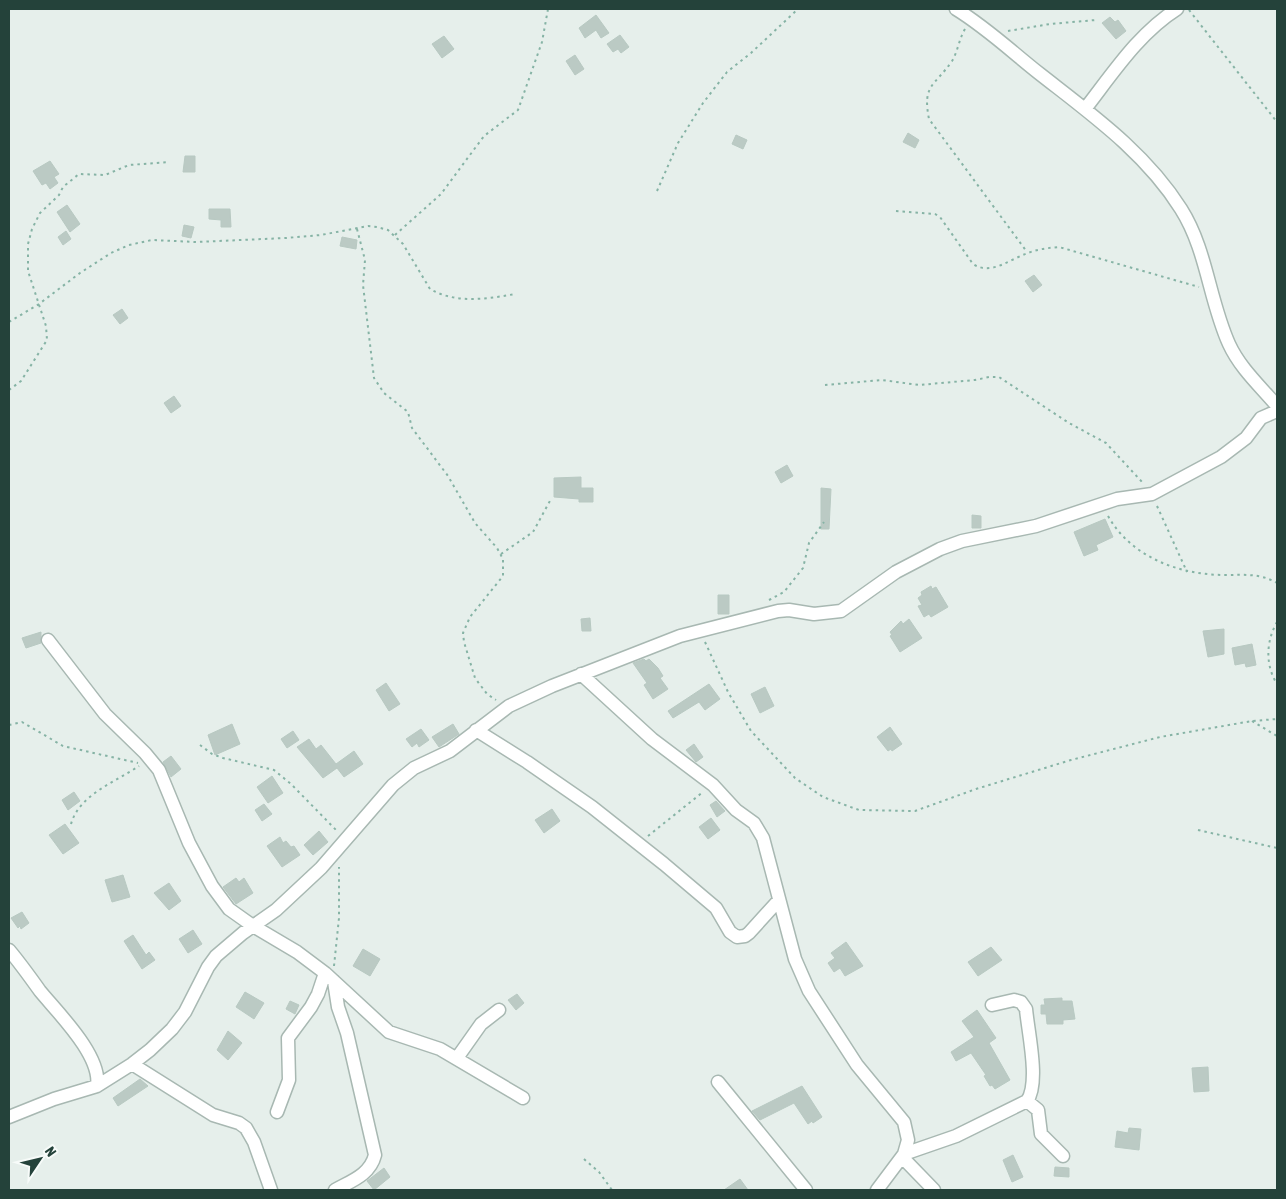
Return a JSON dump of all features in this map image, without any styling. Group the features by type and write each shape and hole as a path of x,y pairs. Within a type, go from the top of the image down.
{"street":[{"path":"956,9 994,34 1038,72 1114,131 1154,174 1181,209 1199,249 1230,345 1245,370 1277,406"},
{"path":"1085,108 1143,36 1157,22 1177,9"},
{"path":"9,1117 54,1099 97,1086 132,1064 172,1029 185,1012 208,967 216,956 276,910 321,868 346,837 405,774 450,751 509,706 581,674 672,638 753,616 789,610 814,614 841,611 896,572 940,549 962,541 1029,528 1117,499 1152,494 1221,456 1246,438 1261,418 1277,411"},
{"path":"48,640 105,714 145,753 159,770 189,842 212,886 229,909 253,926 275,937 330,977 388,1032 440,1049 523,1098"},
{"path":"581,674 646,734 712,785 736,810 754,823 764,838 794,959 808,991 857,1065 904,1122 908,1140 903,1156 877,1190"},
{"path":"476,730 527,762 592,807 716,908 730,932 737,936 745,936 779,900"},
{"path":"9,950 64,1019 90,1056 97,1073 97,1086"},
{"path":"277,1112 290,1075 288,1038 311,1008 330,977"},
{"path":"330,977 347,1033 375,1155 372,1165 365,1173 335,1190"},
{"path":"903,1156 956,1136 1027,1101 1031,1095 1033,1081 1026,1009 1021,1002 1014,1000 992,1005"},
{"path":"456,1058 481,1024 499,1010"},
{"path":"132,1064 213,1115 240,1123 246,1128 254,1142 271,1190"},
{"path":"718,1082 806,1190"},
{"path":"1027,1101 1038,1110 1041,1134 1063,1156"},
{"path":"903,1156 934,1190"}],"path":[{"path":"395,235 440,194 484,136 518,110 542,42 548,9"},
{"path":"657,191 678,143 709,95 727,72 798,9"},
{"path":"1188,9 1277,122"},
{"path":"970,18 951,62 931,85 925,101 929,119 1028,253"},
{"path":"994,34 1050,24 1096,20"},
{"path":"9,390 21,381 47,340 46,326 28,271 28,244 40,213 59,195 63,187 83,173 105,175 129,165 169,162"},
{"path":"896,211 935,214 940,217 973,264 979,268 985,269 1028,253 1059,247 1213,292"},
{"path":"9,322 39,304 80,273 111,253 140,242 196,242 286,238 376,227 395,235 403,244 430,289 436,293 472,300 515,294"},
{"path":"357,229 364,260 363,285 374,378 384,393 408,412 412,428 448,476 475,523 501,554 504,565 503,576 470,616 463,633 475,678 480,686 487,694 509,706"},
{"path":"825,386 857,381 882,380 919,385 998,377 1069,423 1106,443 1124,460 1152,494 1187,572"},
{"path":"501,554 533,532 551,499"},
{"path":"1101,504 1115,528 1128,543 1162,564 1187,572 1224,576 1253,574 1270,578 1277,583"},
{"path":"753,616 770,599 784,592 797,576 802,568 809,543 824,522"},
{"path":"1277,622 1271,637 1268,655 1269,665 1277,684"},
{"path":"700,630 728,692 751,731 795,778 823,797 859,810 915,811 1071,760 1160,737 1252,721 1277,719"},
{"path":"9,725 16,721 22,722 63,746 142,764 78,807 71,824"},
{"path":"1252,721 1277,736"},
{"path":"200,745 212,754 230,761 274,770 291,784 338,832 346,837"},
{"path":"638,844 712,785"},
{"path":"1198,830 1277,848"},
{"path":"330,977 340,889 335,852"},
{"path":"584,1158 599,1172 612,1190"}],"building":[{"path":"596,15 609,33 601,38 596,30 585,38 579,28"},
{"path":"1110,17 1115,22 1118,20 1126,31 1116,39 1102,23"},
{"path":"620,35 629,47 621,53 618,49 613,52 607,44"},
{"path":"444,36 454,49 442,58 432,44"},
{"path":"575,55 584,69 575,75 566,61"},
{"path":"908,133 919,140 915,148 903,142"},
{"path":"736,135 747,140 743,149 732,144"},
{"path":"185,156 195,156 195,172 183,172"},
{"path":"50,161 59,174 54,177 58,183 50,189 46,183 42,185 33,171"},
{"path":"67,205 80,224 70,232 57,212"},
{"path":"209,209 230,209 231,227 221,227 221,220 209,219"},
{"path":"184,225 194,227 191,238 182,236"},
{"path":"66,231 71,239 63,245 58,237"},
{"path":"342,237 357,240 356,249 340,246"},
{"path":"1034,275 1042,285 1033,292 1025,281"},
{"path":"122,309 128,318 120,324 113,315"},
{"path":"174,396 181,406 171,413 164,403"},
{"path":"787,465 793,476 781,483 775,472"},
{"path":"581,477 581,488 593,488 593,502 579,502 579,499 554,497 554,478"},
{"path":"821,488 831,489 829,529 821,529"},
{"path":"972,515 981,516 981,528 972,528"},
{"path":"1105,519 1113,537 1096,545 1098,550 1084,556 1074,532"},
{"path":"931,586 932,589 936,587 948,607 931,617 929,614 924,617 918,606 922,605 918,598 922,595 921,592"},
{"path":"718,595 729,595 729,614 718,614"},
{"path":"590,618 591,631 582,631 581,619"},
{"path":"909,619 922,638 900,652 890,636 892,635 890,632 901,621 903,624"},
{"path":"1224,629 1224,654 1208,657 1203,631"},
{"path":"41,632 41,643 26,648 22,638"},
{"path":"1252,644 1256,665 1246,667 1245,663 1235,665 1232,648"},
{"path":"644,659 646,661 649,659 658,668 663,676 660,678 668,689 653,699 644,685 647,683 633,663"},
{"path":"386,683 400,704 389,711 376,690"},
{"path":"709,684 720,699 705,710 699,702 673,718 668,711"},
{"path":"765,687 774,706 760,713 751,694"},
{"path":"232,724 240,744 215,755 208,735"},
{"path":"453,724 459,734 439,747 432,737"},
{"path":"890,727 902,744 892,751 891,749 888,751 877,737"},
{"path":"421,729 429,740 419,747 417,743 412,747 406,739"},
{"path":"293,731 299,740 287,748 281,739"},
{"path":"309,739 316,749 321,745 336,764 354,751 363,764 344,777 337,768 323,778 297,747"},
{"path":"694,744 703,757 696,762 686,750"},
{"path":"171,756 181,769 171,777 163,762"},
{"path":"272,776 283,793 268,803 257,787"},
{"path":"74,792 80,801 68,810 62,800"},
{"path":"716,801 725,811 717,817 710,805"},
{"path":"264,804 272,814 262,821 255,810"},
{"path":"552,809 560,821 544,833 535,820"},
{"path":"711,818 720,830 708,839 699,827"},
{"path":"65,824 79,843 63,854 49,835"},
{"path":"319,831 328,842 313,855 304,845"},
{"path":"280,837 283,843 286,841 291,847 294,846 300,855 282,867 267,846"},
{"path":"123,875 130,897 112,902 105,880"},
{"path":"236,878 239,882 244,878 253,893 236,904 223,887"},
{"path":"169,883 181,901 169,910 154,893"},
{"path":"22,912 29,923 21,929 20,926 18,928 11,918"},
{"path":"193,930 202,944 188,953 179,939"},
{"path":"133,935 146,955 149,952 155,960 142,969 124,941"},
{"path":"846,942 863,966 845,976 840,968 834,972 828,963 835,958 831,953"},
{"path":"991,947 1002,960 978,976 968,962"},
{"path":"363,949 380,959 370,976 353,966"},
{"path":"245,992 264,1003 254,1019 236,1007"},
{"path":"517,994 524,1003 516,1010 508,1000"},
{"path":"1062,998 1062,1001 1072,1001 1075,1019 1063,1020 1063,1024 1047,1024 1046,1014 1041,1014 1041,1005 1045,1005 1044,999"},
{"path":"290,1001 299,1005 295,1014 286,1009"},
{"path":"977,1010 996,1038 989,1043 1010,1080 995,1089 992,1085 990,1086 984,1076 986,1075 971,1053 956,1061 951,1052 974,1037 962,1021"},
{"path":"228,1031 242,1043 228,1060 217,1050"},
{"path":"1208,1067 1209,1091 1194,1092 1192,1068"},
{"path":"140,1079 148,1086 118,1106 113,1098"},
{"path":"802,1086 822,1117 813,1123 812,1121 808,1124 794,1103 760,1120 752,1111"},
{"path":"1129,1128 1141,1129 1139,1150 1115,1147 1117,1131 1128,1133"},
{"path":"1013,1155 1023,1177 1012,1182 1003,1160"},
{"path":"1055,1167 1069,1168 1069,1177 1054,1176"},
{"path":"384,1168 390,1177 374,1190 367,1181"},
{"path":"740,1179 748,1190 724,1190"}]}
